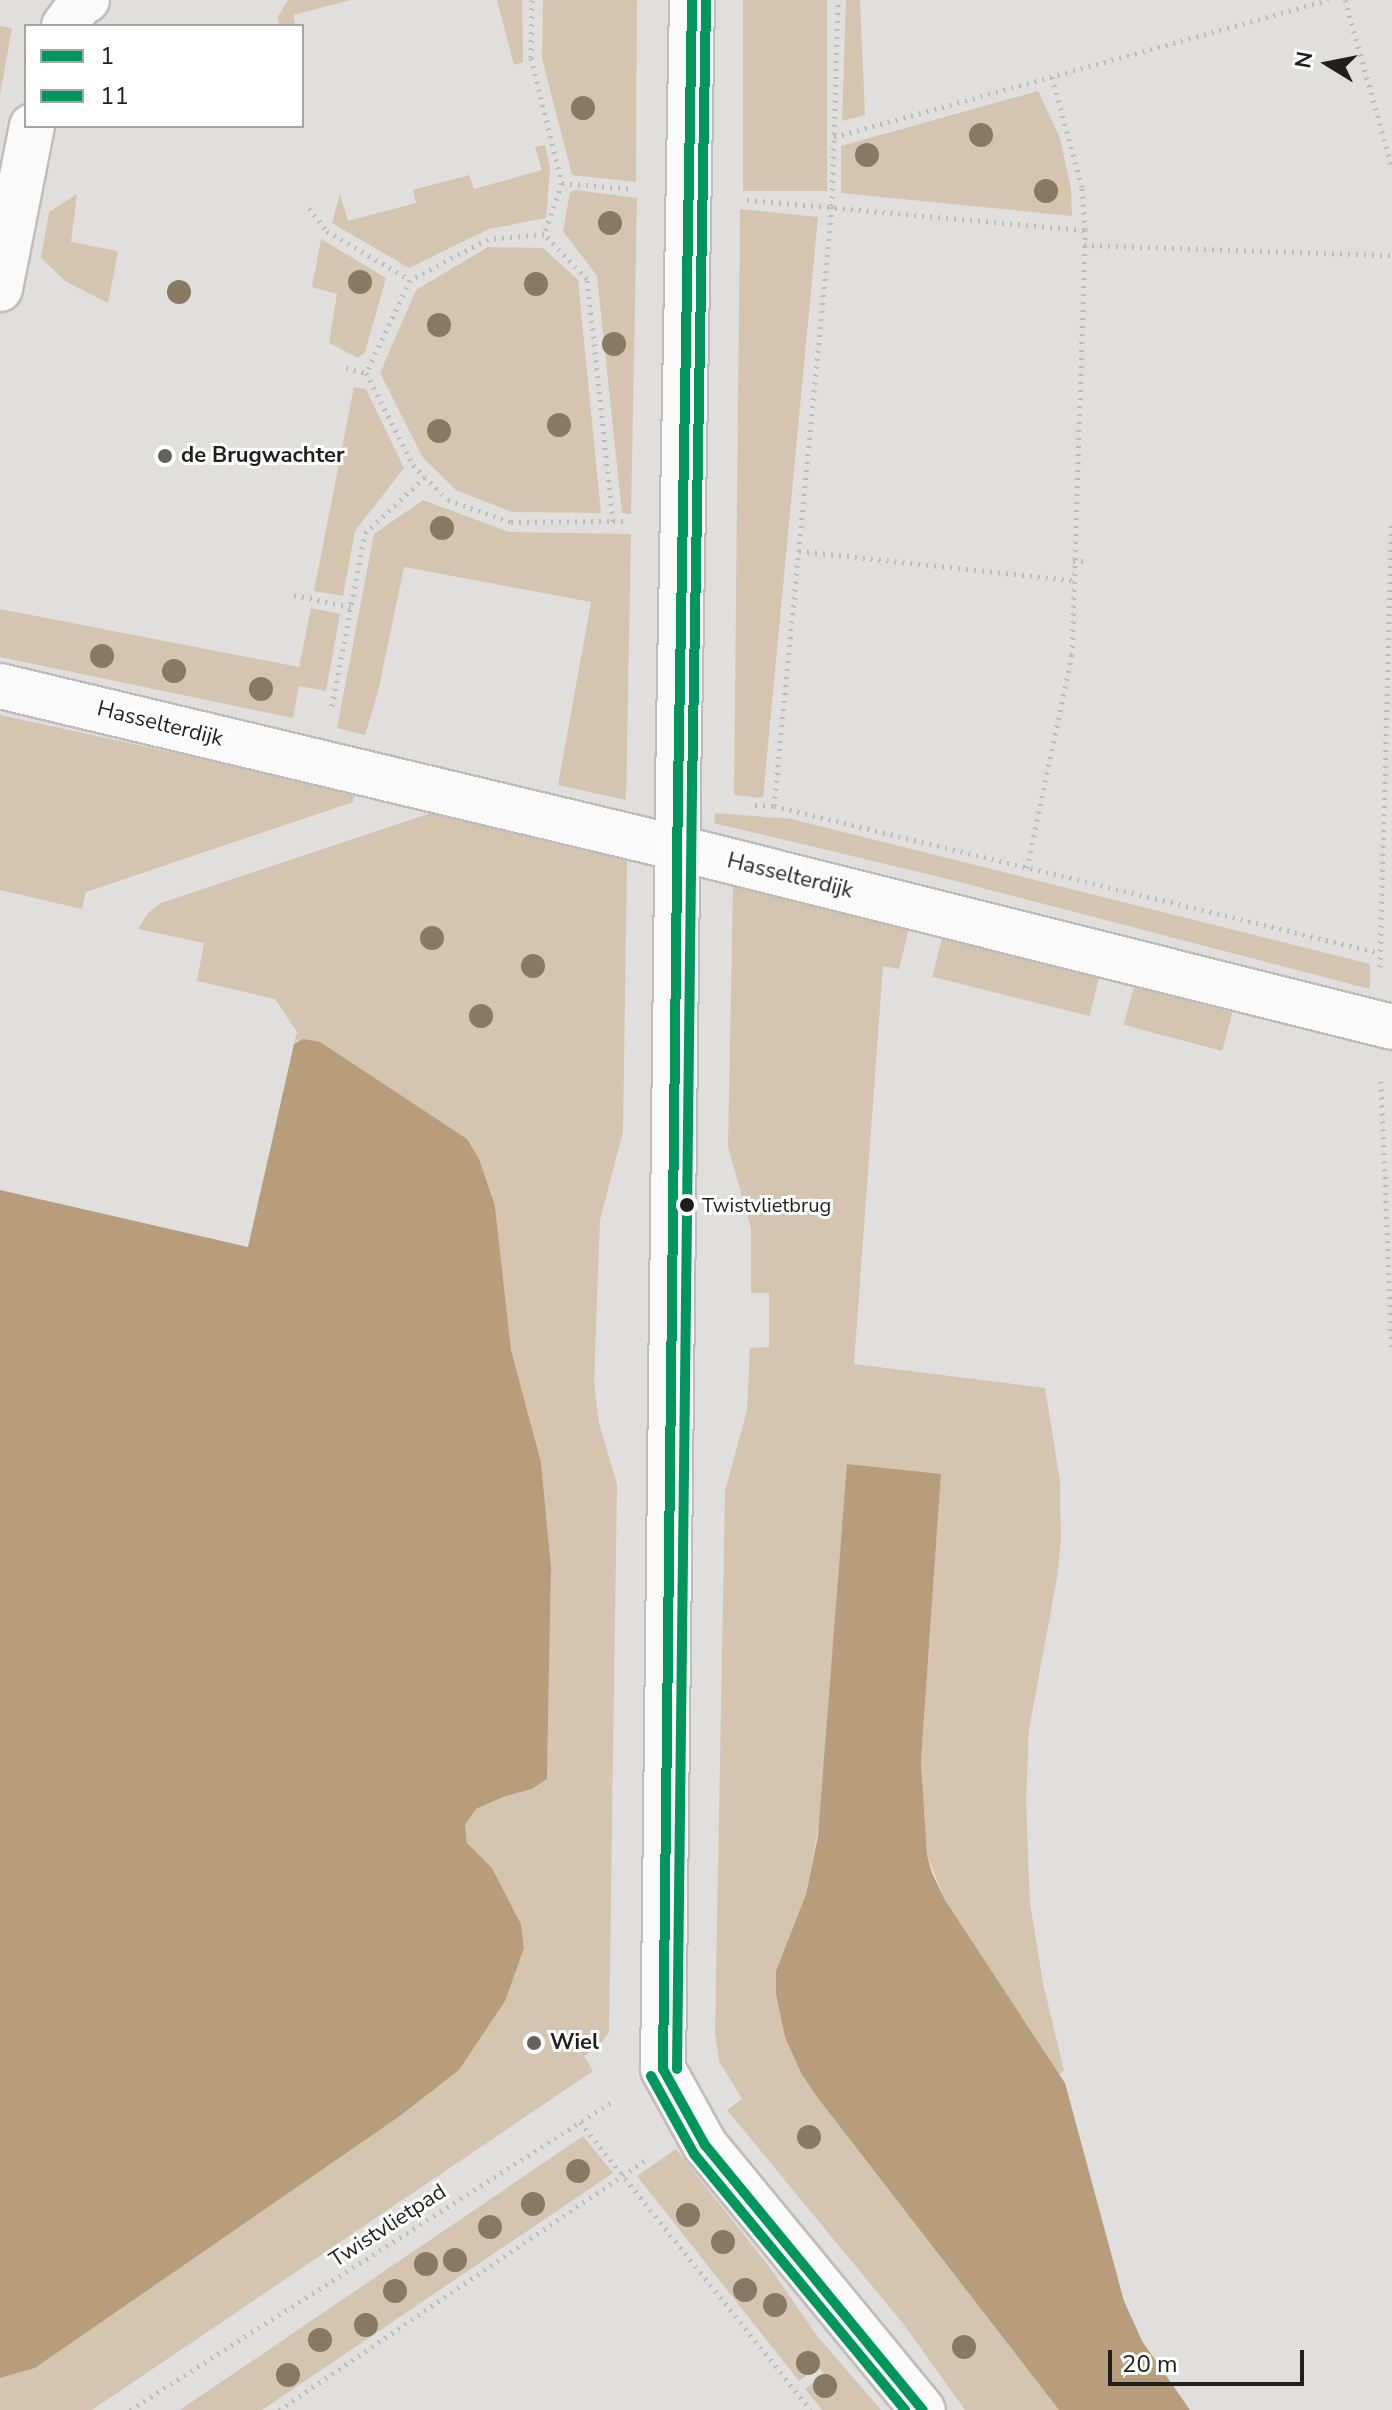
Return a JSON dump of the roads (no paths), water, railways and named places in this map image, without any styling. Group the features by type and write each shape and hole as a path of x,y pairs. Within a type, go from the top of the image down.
{"street":[{"path":"65,24 82,1 87,0"},
{"path":"692,0 678,801 663,2069 705,2145 923,2410"},
{"path":"0,289 32,128"},
{"name":"Hasselterdijk","path":"0,686 678,848 1385,1026"}],"place":[{"name":"de Brugwachter","path":"165,456"},
{"name":"Twistvlietbrug","path":"687,1205"},
{"name":"Wiel","path":"534,2043"}]}
